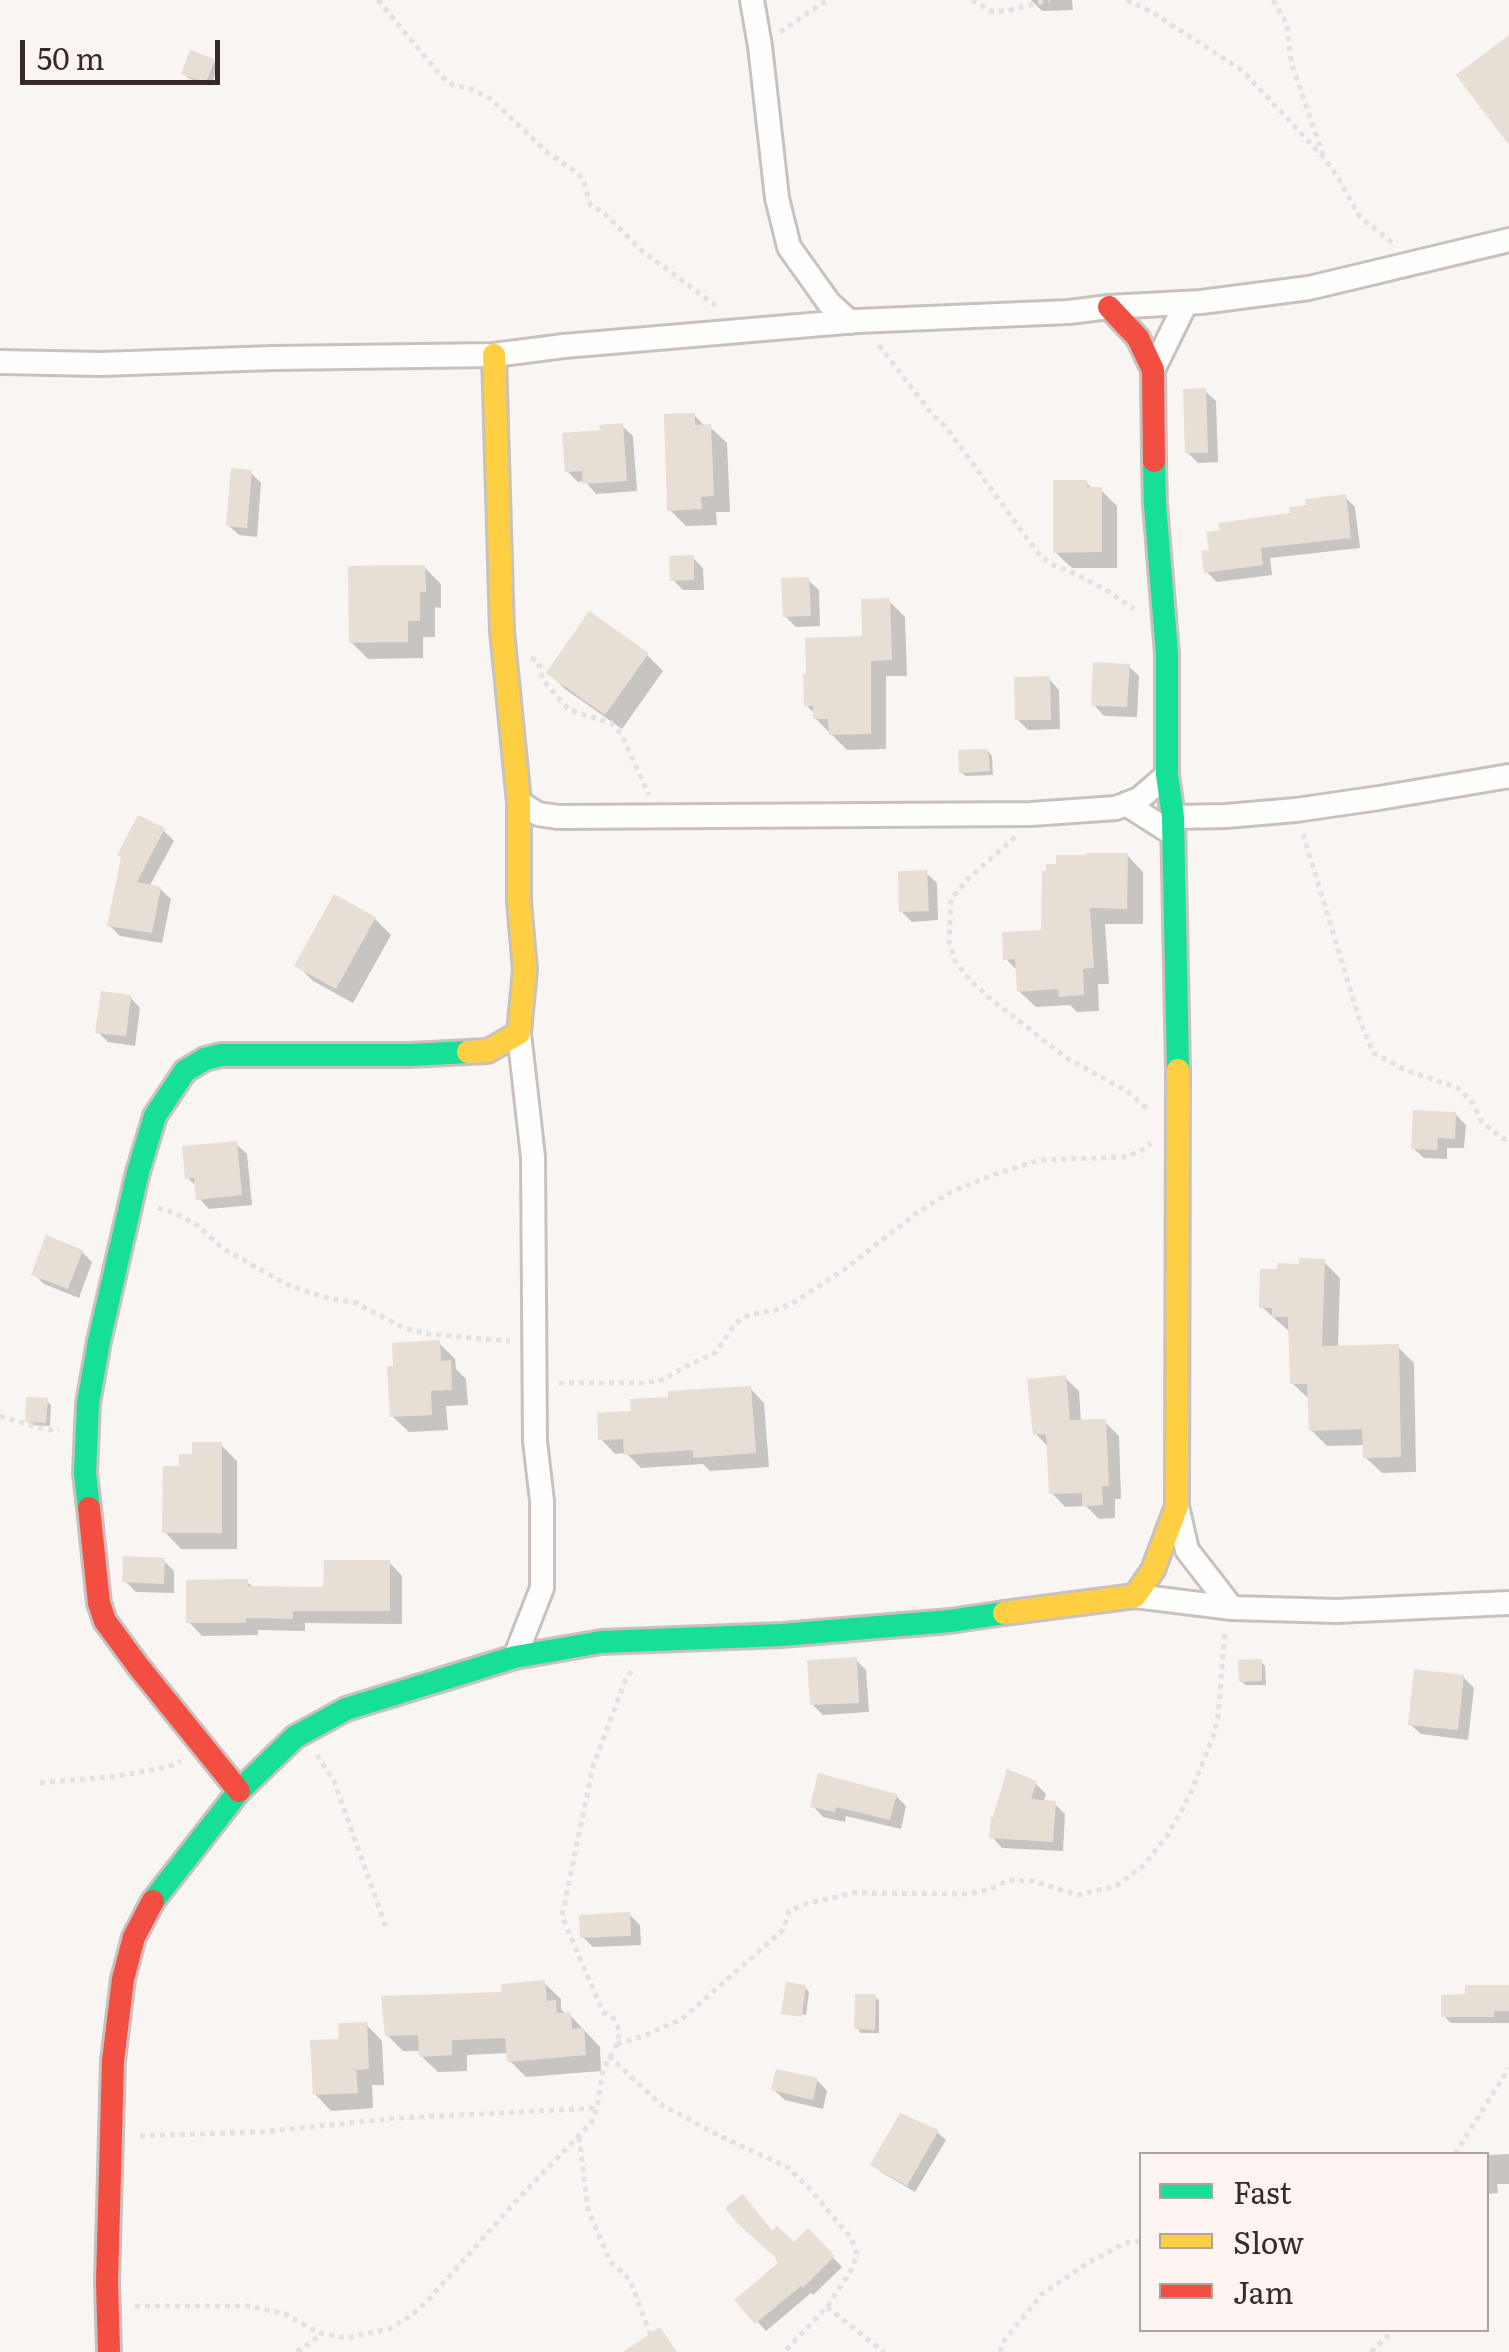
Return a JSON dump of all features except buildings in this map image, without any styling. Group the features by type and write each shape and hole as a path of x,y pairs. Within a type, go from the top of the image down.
{"street":[{"path":"752,0 778,198 790,247 829,303 853,321"},
{"path":"0,362 101,364 494,354 853,321 1186,303 1308,288 1509,240"},
{"path":"1153,370 1186,303"},
{"path":"1108,306 1138,338 1153,370 1156,504 1165,630 1167,775 1173,825 1178,1041 1170,1139 1177,1506 1187,1550 1230,1608"},
{"path":"494,354 504,650 519,802 518,901 525,970 519,1033 533,1157 535,1441 542,1500 542,1588 515,1657"},
{"path":"519,802 538,814 558,817 1031,814 1116,808 1139,799 1167,775"},
{"path":"1126,804 1173,825 1379,798 1509,776"},
{"path":"239,1791 105,1621 99,1603 84,1474 88,1404 132,1199 155,1116 185,1071 221,1055 488,1051 519,1033"},
{"path":"1135,1596 1153,1570 1177,1506"},
{"path":"110,2352 114,2061 122,1979 134,1937 155,1896 239,1791 295,1738 346,1709 515,1657 601,1642 782,1635 950,1622 1135,1596 1230,1608 1337,1610 1509,1603"}],"path":[{"path":"378,0 440,76 453,85 491,98 548,153 578,173 590,204 606,214 641,250 750,330"},
{"path":"760,46 827,0"},
{"path":"972,0 991,12 1049,0"},
{"path":"1126,0 1150,11 1242,71 1324,158 1360,217 1419,263"},
{"path":"1273,0 1287,24 1291,62 1324,158"},
{"path":"853,321 888,355 1040,556 1109,592 1165,630"},
{"path":"504,650 538,661 543,680 568,710 611,723 621,734 658,815"},
{"path":"1296,810 1358,1015 1374,1052 1406,1070 1458,1088 1472,1102 1482,1122 1509,1140"},
{"path":"534,1384 665,1379 715,1352 743,1318 793,1303 951,1192 1040,1160 1124,1156 1170,1139 1144,1104 1066,1058 988,996 955,961 951,950 951,899 1017,836 1031,814"},
{"path":"132,1199 197,1225 222,1248 290,1286 356,1303 404,1328 444,1336 534,1342"},
{"path":"0,1416 47,1430 87,1427"},
{"path":"617,2044 682,2019 783,1930 790,1911 805,1904 852,1892 968,1894 1010,1880 1033,1881 1078,1895 1116,1886 1144,1865 1167,1836 1190,1795 1218,1717 1230,1608"},
{"path":"108,2306 249,2306 285,2314 322,2334 346,2338 388,2328 412,2315 430,2298 591,2123 598,2108 603,2070 620,2030 614,2018 603,2012 562,1916 594,1766 609,1719 627,1676 660,1640"},
{"path":"295,1738 317,1754 334,1781 386,1926"},
{"path":"40,1783 167,1767 208,1752"},
{"path":"609,2056 660,2104 787,2166 851,2238 857,2254 852,2269 827,2308 784,2352"},
{"path":"1457,2152 1509,2068"},
{"path":"112,2138 258,2132 398,2118 598,2108"},
{"path":"579,2137 588,2210 610,2261 630,2280 650,2334"},
{"path":"1000,2352 1004,2341 1042,2294 1125,2242 1139,2241"},
{"path":"827,2308 884,2352"},
{"path":"1371,2352 1392,2332"},
{"path":"297,2352 322,2334"}],"traffic: fast":[{"path":"1154,461 1167,654 1167,775 1173,817 1178,1070"},
{"path":"89,1508 85,1473 88,1404 99,1341 155,1116 185,1071 221,1055 468,1052"},
{"path":"153,1901 239,1791 295,1737 346,1709 515,1657 601,1642 782,1635 1004,1613"}],"traffic: slow":[{"path":"468,1052 488,1051 519,1033 525,970 519,901 519,802 502,631 494,355"},
{"path":"1004,1613 1135,1596 1153,1570 1177,1506 1178,1070"}],"traffic: jam":[{"path":"1109,307 1138,338 1153,370 1154,461"},
{"path":"89,1508 99,1603 105,1621 239,1791"},
{"path":"109,2352 113,2061 123,1979 134,1937 153,1901"}]}
